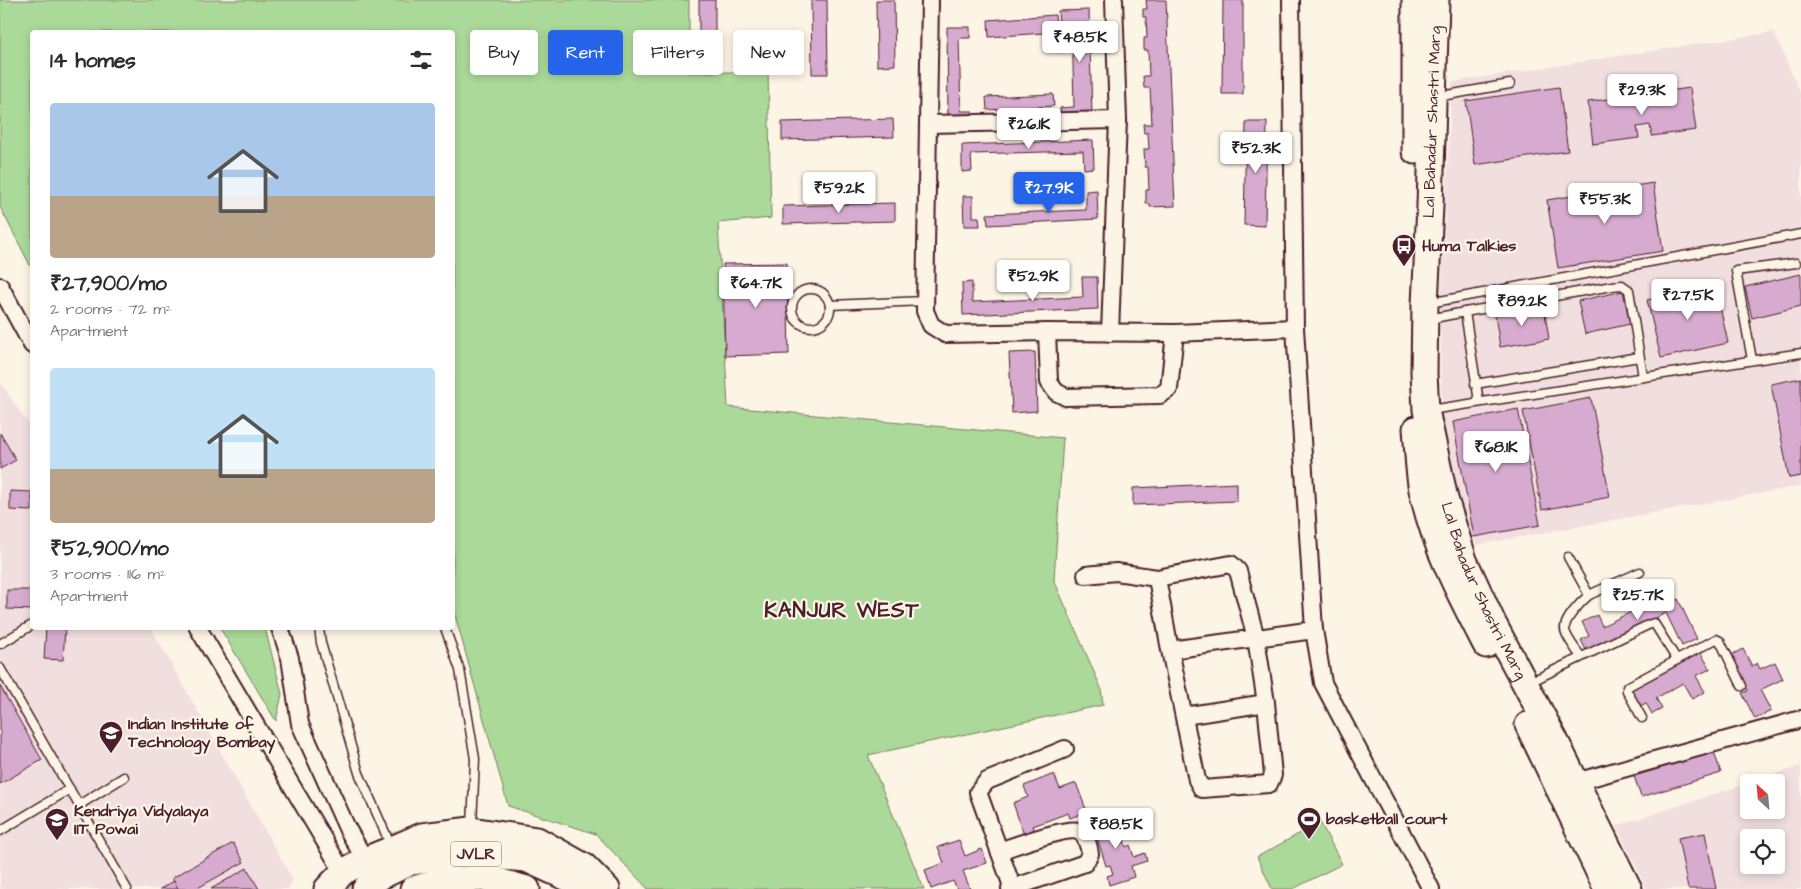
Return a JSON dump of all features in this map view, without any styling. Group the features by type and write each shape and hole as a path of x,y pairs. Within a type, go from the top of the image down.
{"main road":[{"name":"Lal Bahadur Shastri Marg","path":"1415,0 1414,413 1422,489 1435,534 1451,577 1534,737 1607,889"},
{"name":"Lal Bahadur Shastri Marg","path":"1436,0 1423,411 1445,499 1464,560 1629,889"},
{"path":"335,881 365,860 422,836 471,830 537,840 585,867 608,889"},
{"name":"JVLR","path":"364,889 373,880 411,862 468,854 526,859 588,889"},
{"name":"JVLR","path":"413,889 438,882 486,878 527,889"}],"street":[{"path":"930,0 925,311 931,325 945,334 1048,332 1175,333 1295,328"},
{"path":"1110,333 1118,120 1114,0"},
{"path":"1291,0 1295,328 1314,630 1323,684 1430,889"},
{"path":"929,124 1118,120"},
{"path":"0,286 30,341"},
{"path":"1048,332 1049,382 1056,392 1066,397 1160,395 1169,389 1175,333"},
{"path":"1086,575 1116,572 1156,578 1231,564 1238,571 1256,638 1266,703 1273,775 1269,784 1202,789 1197,780 1156,578"},
{"path":"199,630 335,881"},
{"path":"281,630 290,658 300,724 347,828 365,860"},
{"path":"1170,650 1314,630"},
{"path":"1184,716 1266,703"},
{"path":"1576,782 1801,718"},
{"path":"999,850 1065,831 1077,831 1083,834 1088,845 1090,854 1085,863 1012,889 978,792 987,781 1065,749"}],"lane":[{"path":"1433,98 1510,84"},
{"path":"1425,312 1801,234"},
{"path":"1752,360 1736,271 1796,263"},
{"path":"1425,312 1465,312 1622,285 1629,290 1643,377"},
{"path":"809,289 821,291 829,300 830,306 828,317 824,322 812,327 805,326 799,322 793,312 795,299 799,294 809,289"},
{"path":"830,306 925,301"},
{"path":"1465,312 1479,402"},
{"path":"1423,411 1801,353"},
{"path":"1475,384 1639,357"},
{"path":"1568,557 1589,595"},
{"path":"1581,657 1565,630 1566,624 1580,602 1589,595 1640,572"},
{"path":"1526,684 1648,625 1654,624 1677,660"},
{"path":"0,644 30,626"},
{"path":"319,630 321,643 359,773 392,849"},
{"path":"446,630 460,670 475,759 471,830"},
{"path":"1642,718 1627,691 1627,687 1716,639 1720,641 1742,686"},
{"path":"0,668 128,889"},
{"path":"79,805 124,777"},
{"path":"0,831 70,789"}],"shaded area":[{"path":"1774,32 1801,95 1801,486 1477,545 1462,520 1442,422 1440,313 1452,82"},
{"name":"Indian Institute of Technology Bombay","path":"0,382 30,426 30,630 152,630 293,880 288,889 0,889"},
{"path":"1801,766 1801,889 1647,889 1616,826 1740,786 1740,819 1785,819 1785,774 1776,774"}],"green space":[{"path":"0,0 689,0 689,30 633,30 633,75 723,75 723,72 733,72 733,75 768,75 771,218 718,223 728,407 1063,438 1054,580 1101,688 1103,705 868,755 924,889 648,889 596,834 508,806 455,615 455,30 30,30 30,265 0,207"},
{"path":"221,630 266,630 282,694 276,721"},
{"name":"basketball court","path":"1320,822 1342,864 1293,889 1272,889 1257,857"}],"building":[{"path":"699,0 715,0 715,30 699,30"},
{"path":"811,0 827,0 828,74 812,74"},
{"path":"876,0 894,0 895,65 877,66"},
{"path":"1146,0 1166,0 1175,206 1150,207 1150,204 1146,204 1146,190 1149,190 1148,167 1145,167 1144,149 1149,149 1148,133 1144,133 1143,124 1152,124 1150,88 1144,88 1143,76 1149,76 1148,50 1144,50 1144,38 1147,38 1146,17 1143,17 1143,9 1147,9"},
{"path":"1223,0 1243,0 1243,94 1222,94"},
{"path":"1089,10 1092,116 1061,117 1060,108 1074,107 1072,22 1059,22 1058,11"},
{"path":"1055,15 1057,32 989,37 988,20"},
{"path":"947,27 970,27 970,38 959,38 961,111 972,111 972,118 948,119"},
{"path":"1559,87 1568,151 1475,165 1466,101"},
{"path":"1690,88 1696,130 1652,136 1650,125 1637,127 1639,138 1593,144 1588,102 1628,96 1629,103 1646,100 1646,94"},
{"path":"1053,94 1054,106 987,110 986,97"},
{"path":"893,119 894,137 782,140 782,122"},
{"path":"1246,122 1267,122 1265,226 1244,225"},
{"path":"1093,140 1094,168 1084,169 1083,151 971,154 972,171 962,172 962,145"},
{"path":"1653,183 1663,251 1558,268 1547,200"},
{"path":"1097,190 1098,219 988,225 987,214 1086,210 1086,191"},
{"path":"963,196 973,196 973,217 979,217 980,226 964,226"},
{"path":"895,203 895,221 783,224 783,206"},
{"path":"787,263 789,354 725,356 723,264"},
{"path":"1801,274 1801,306 1752,318 1745,287"},
{"path":"1082,277 1097,277 1098,309 963,315 962,283 972,282 972,302 1083,297"},
{"path":"1715,284 1728,343 1661,358 1647,300"},
{"path":"1623,291 1630,324 1585,334 1578,301"},
{"path":"1544,307 1549,339 1500,347 1495,315"},
{"path":"1035,352 1037,411 1012,413 1009,353"},
{"path":"1801,378 1801,476 1789,478 1771,384"},
{"path":"1591,398 1610,497 1542,510 1523,411"},
{"path":"1518,409 1540,525 1474,537 1453,422"},
{"path":"0,433 16,460 0,469"},
{"path":"1237,483 1237,501 1133,505 1133,488"},
{"path":"10,491 30,492 30,511 10,510"},
{"path":"1636,589 1642,601 1653,595 1659,608 1678,599 1697,639 1682,646 1666,613 1587,652 1581,640 1589,636 1582,622 1597,615 1602,626 1631,612 1623,595"},
{"path":"7,590 30,590 30,610 7,609"},
{"path":"46,630 65,630 63,660 44,659"},
{"path":"1743,649 1752,666 1757,663 1760,669 1775,662 1783,679 1760,690 1771,711 1755,719 1742,693 1748,691 1742,677 1725,658"},
{"path":"1700,651 1710,669 1696,676 1705,692 1692,699 1683,683 1656,698 1662,709 1652,714 1646,703 1636,708 1627,691"},
{"path":"0,686 42,760 0,784"},
{"path":"1714,752 1721,773 1641,797 1634,776"},
{"path":"1054,774 1060,789 1076,783 1087,812 1070,818 1068,813 1033,826 1035,831 1024,835 1013,803 1028,797 1024,786"},
{"path":"1116,814 1126,847 1130,845 1134,857 1145,853 1147,861 1131,866 1134,877 1109,885 1107,876 1113,874 1110,865 1106,866 1092,821"},
{"path":"1705,833 1716,889 1688,889 1678,838"},
{"path":"959,840 965,856 982,849 987,863 963,871 970,889 957,889 953,881 931,889 925,870 944,863 938,847"},
{"path":"233,843 244,862 196,889 178,889 172,878"},
{"path":"247,868 259,889 211,889"},
{"path":"174,881 178,889 160,889"}],"place":[{"name":"Huma Talkies","path":"1404,267"},
{"name":"Indian Institute of Technology Bombay","path":"111,754"},
{"name":"basketball court","path":"1309,840"},
{"name":"Kendriya Vidyalaya IIT Powai","path":"57,841"}],"district":[{"name":"KANJUR WEST","path":"842,610"}]}
